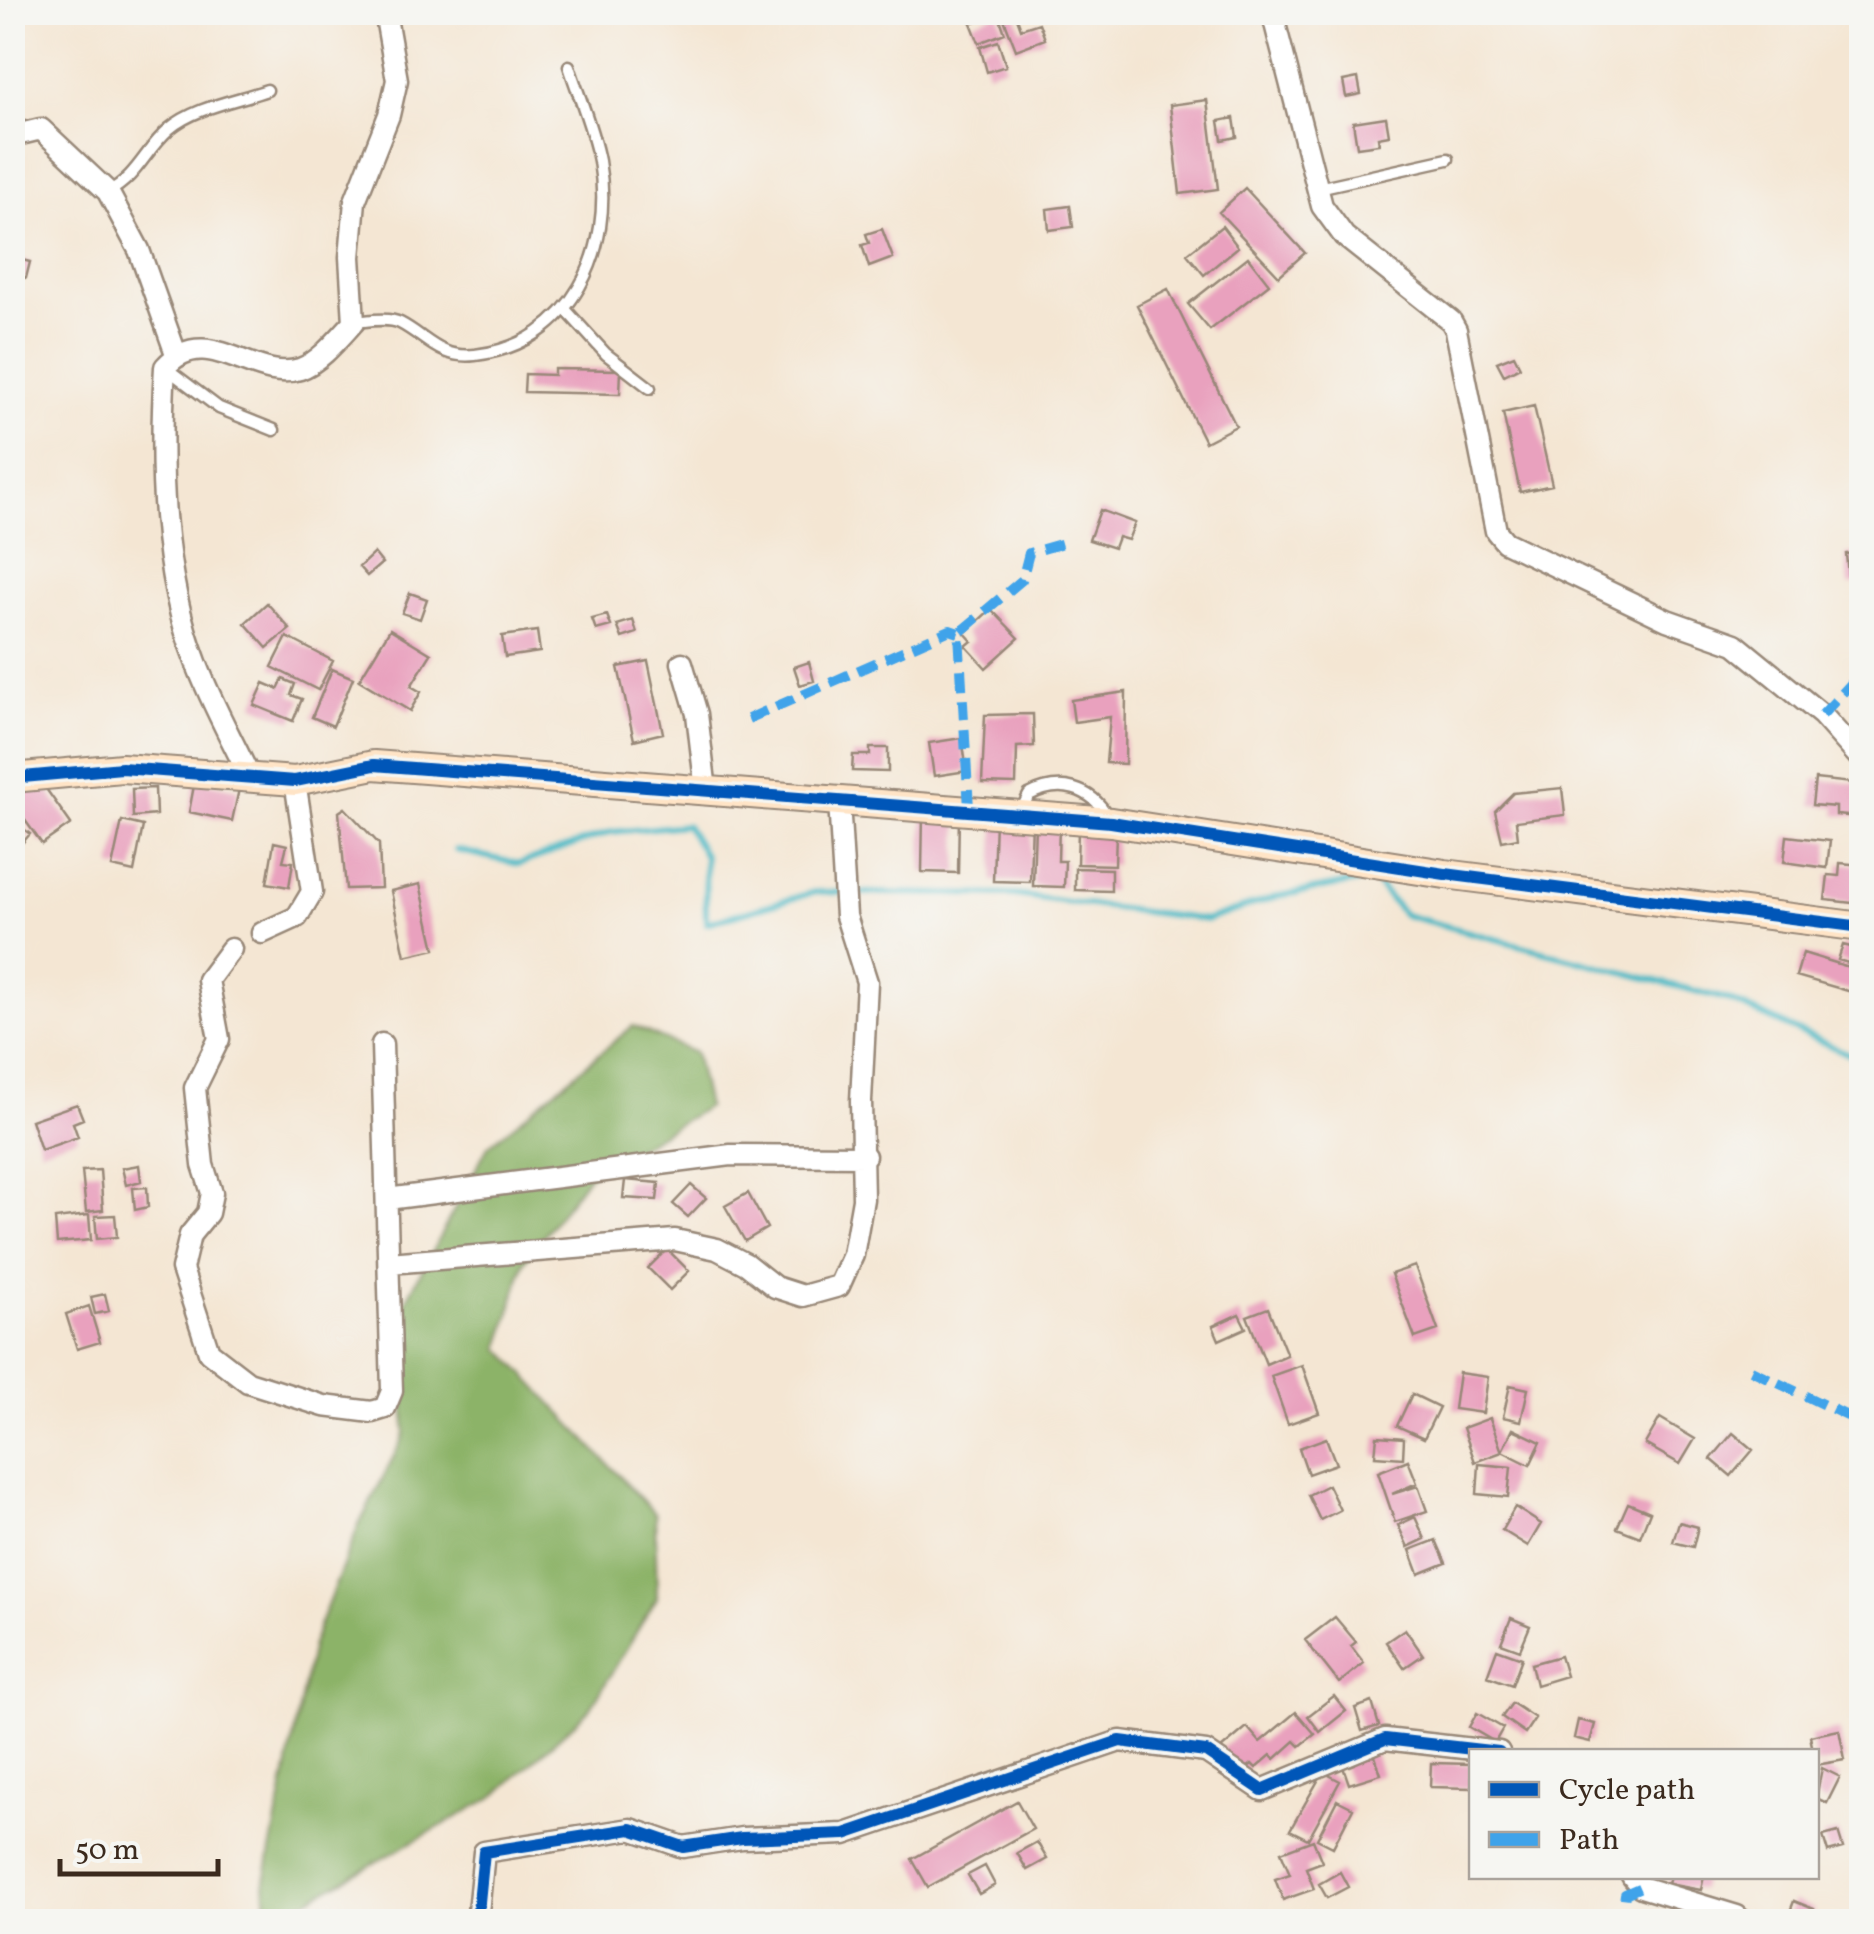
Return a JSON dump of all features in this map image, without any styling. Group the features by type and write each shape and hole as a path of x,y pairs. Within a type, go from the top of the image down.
{"street":[{"path":"171,361 194,347 284,370 300,369 354,322 350,256 355,201 389,115 397,80 384,12"},
{"path":"1272,12 1322,206 1344,236 1454,326 1496,532 1505,542 1667,620 1735,644 1822,716 1862,760"},
{"path":"12,136 42,130 108,192 139,250 171,361 167,532 178,604 195,660 252,780"},
{"path":"682,662 698,714 706,790"},
{"path":"12,778 122,768 294,781 374,765 1020,813 1111,822 1444,874 1862,927"},
{"path":"262,932 298,917 312,892 294,781"},
{"path":"389,1263 675,1240 716,1249 746,1264 775,1287 803,1296 838,1286 854,1255 864,1199 861,1101 867,982 846,916 839,801"},
{"path":"231,950 208,980 208,1001 219,1039 195,1088 203,1165 212,1194 208,1213 190,1235 182,1269 209,1352 248,1382 324,1406 372,1412 385,1408 392,1391 382,1044"},
{"path":"386,1199 731,1154 864,1156"},
{"path":"477,1922 484,1852 630,1829 683,1847 742,1838 845,1834 1120,1741 1206,1752 1262,1790 1385,1738 1475,1749"},
{"path":"1634,1879 1641,1887 1738,1916 1743,1922"}],"lane":[{"path":"354,322 400,322 437,350 473,355 508,346 551,326 576,296 598,246 604,204 598,158 569,66"},
{"path":"108,192 138,172 168,130 190,116 267,90"},
{"path":"1318,188 1448,160"},
{"path":"565,309 606,354 650,388"},
{"path":"171,361 220,408 274,430"}],"green space":[{"path":"633,1026 695,1053 707,1107 587,1177 524,1262 500,1348 655,1514 657,1598 590,1709 495,1796 268,1922 265,1881 312,1644 359,1525 405,1434 404,1304 488,1146"}],"building":[{"path":"998,13 1005,33 979,43 971,23"},
{"path":"1016,15 1021,29 1039,23 1045,39 1016,50 1004,19"},
{"path":"998,41 1006,66 987,72 980,47"},
{"path":"1358,78 1361,94 1346,97 1343,81"},
{"path":"1207,100 1218,189 1180,194 1170,105"},
{"path":"1386,117 1389,135 1378,137 1379,144 1357,147 1353,122"},
{"path":"1234,118 1237,137 1222,140 1219,121"},
{"path":"1245,188 1305,253 1279,276 1219,212"},
{"path":"1070,206 1073,227 1049,230 1047,209"},
{"path":"12,225 24,227 20,255 12,254"},
{"path":"1222,226 1238,247 1204,275 1187,254"},
{"path":"882,229 893,258 869,267 862,245 869,243 866,234"},
{"path":"1248,257 1269,284 1210,330 1188,304"},
{"path":"14,258 30,262 26,278 12,275"},
{"path":"1168,289 1236,426 1205,442 1137,305"},
{"path":"1514,355 1520,367 1504,375 1497,362"},
{"path":"554,369 621,370 620,394 524,392 525,374 554,375"},
{"path":"1534,406 1552,485 1520,492 1503,413"},
{"path":"1100,510 1135,523 1128,540 1118,537 1114,548 1089,540"},
{"path":"1862,552 1862,583 1849,585 1846,554"},
{"path":"374,553 382,563 367,576 359,567"},
{"path":"410,593 427,599 420,619 402,613"},
{"path":"267,603 290,629 267,648 245,623"},
{"path":"991,609 1019,638 986,668 966,646 972,641 965,633"},
{"path":"607,615 611,626 596,630 592,619"},
{"path":"633,620 637,633 622,638 617,625"},
{"path":"390,629 431,654 411,686 421,692 410,711 359,680"},
{"path":"537,631 540,652 505,657 502,636"},
{"path":"287,637 333,661 318,690 272,667"},
{"path":"648,661 663,733 634,740 618,667"},
{"path":"809,662 814,681 800,685 794,667"},
{"path":"332,669 353,678 333,726 312,717"},
{"path":"283,679 295,684 291,695 302,699 293,721 254,705 264,683 278,689"},
{"path":"1126,692 1125,764 1106,763 1110,717 1074,722 1071,700"},
{"path":"1033,714 1034,746 1017,747 1016,784 982,783 985,715"},
{"path":"962,738 967,771 934,776 929,743"},
{"path":"870,748 888,748 888,772 852,771 853,755 870,755"},
{"path":"39,779 71,824 42,844 12,802"},
{"path":"1815,779 1862,784 1860,817 1836,815 1836,807 1812,805"},
{"path":"195,780 239,789 232,821 189,812"},
{"path":"155,788 156,815 133,817 132,789"},
{"path":"1562,788 1565,815 1516,821 1518,838 1502,841 1495,811 1513,793"},
{"path":"345,808 379,844 381,888 346,889 339,812"},
{"path":"923,813 959,814 958,873 922,872"},
{"path":"995,819 1032,820 1030,882 993,881"},
{"path":"12,820 30,834 12,855"},
{"path":"122,821 143,826 134,872 112,867"},
{"path":"1035,825 1059,825 1058,861 1065,861 1064,887 1033,886"},
{"path":"1078,830 1116,831 1115,865 1077,864"},
{"path":"1787,836 1830,841 1827,868 1784,862"},
{"path":"274,842 287,845 283,861 293,862 289,887 267,883"},
{"path":"1840,863 1862,865 1862,904 1825,900 1828,875 1839,876"},
{"path":"1075,868 1111,869 1111,891 1075,890"},
{"path":"420,884 435,949 405,956 391,891"},
{"path":"1843,945 1862,950 1862,967 1838,960"},
{"path":"1803,953 1862,971 1862,995 1796,976"},
{"path":"77,1104 83,1119 73,1123 78,1137 41,1150 31,1120"},
{"path":"139,1165 141,1181 126,1185 122,1168"},
{"path":"100,1170 103,1210 86,1212 82,1171"},
{"path":"625,1180 659,1183 657,1200 623,1198"},
{"path":"691,1185 706,1198 688,1217 673,1204"},
{"path":"147,1187 148,1207 135,1210 133,1188"},
{"path":"748,1193 767,1228 745,1241 725,1206"},
{"path":"89,1215 91,1240 57,1243 55,1219"},
{"path":"115,1215 117,1237 97,1239 95,1216"},
{"path":"667,1249 689,1271 670,1290 648,1268"},
{"path":"1415,1266 1438,1330 1415,1338 1391,1274"},
{"path":"105,1294 109,1311 95,1314 91,1297"},
{"path":"89,1306 100,1342 77,1349 66,1314"},
{"path":"1268,1308 1287,1355 1266,1364 1247,1316"},
{"path":"1239,1314 1246,1328 1219,1340 1213,1326"},
{"path":"1302,1365 1319,1413 1288,1424 1271,1376"},
{"path":"1459,1373 1488,1377 1483,1413 1454,1409"},
{"path":"1510,1385 1528,1389 1521,1421 1503,1417"},
{"path":"1412,1394 1439,1407 1424,1438 1397,1426"},
{"path":"1490,1418 1502,1452 1475,1462 1463,1428"},
{"path":"1660,1418 1695,1439 1680,1464 1645,1444"},
{"path":"1513,1429 1541,1442 1530,1465 1502,1451"},
{"path":"1733,1433 1753,1450 1731,1476 1711,1459"},
{"path":"1377,1436 1404,1438 1403,1458 1375,1456"},
{"path":"1326,1438 1336,1464 1308,1474 1299,1448"},
{"path":"1408,1460 1417,1483 1392,1494 1418,1486 1427,1511 1395,1522 1378,1472"},
{"path":"1479,1464 1511,1467 1508,1497 1477,1494"},
{"path":"1328,1485 1340,1510 1320,1520 1308,1495"},
{"path":"1628,1503 1650,1512 1640,1537 1617,1528"},
{"path":"1515,1507 1541,1524 1528,1546 1502,1530"},
{"path":"1415,1517 1425,1539 1408,1547 1398,1525"},
{"path":"1679,1522 1698,1527 1693,1547 1673,1542"},
{"path":"1436,1540 1446,1563 1419,1574 1410,1550"},
{"path":"1335,1617 1356,1642 1351,1646 1364,1663 1339,1683 1305,1640"},
{"path":"1511,1618 1530,1626 1520,1650 1501,1643"},
{"path":"1405,1629 1423,1655 1404,1668 1386,1642"},
{"path":"1497,1649 1522,1658 1512,1685 1487,1676"},
{"path":"1560,1656 1566,1676 1536,1685 1531,1664"},
{"path":"1334,1696 1346,1711 1320,1732 1308,1716"},
{"path":"1372,1702 1379,1726 1362,1731 1355,1708"},
{"path":"1512,1703 1535,1718 1525,1733 1502,1717"},
{"path":"1296,1712 1315,1734 1300,1746 1295,1741 1275,1759 1271,1755 1256,1768 1252,1764 1241,1773 1221,1749 1247,1727 1260,1742"},
{"path":"1477,1713 1503,1728 1495,1742 1469,1727"},
{"path":"1578,1720 1595,1724 1590,1742 1574,1738"},
{"path":"1839,1730 1845,1760 1819,1764 1819,1749 1813,1749 1810,1736"},
{"path":"1374,1753 1381,1774 1349,1784 1342,1764"},
{"path":"1431,1763 1469,1764 1469,1788 1430,1787"},
{"path":"1822,1768 1840,1777 1827,1803 1819,1799"},
{"path":"1323,1772 1340,1781 1308,1839 1290,1830"},
{"path":"1337,1800 1353,1808 1333,1847 1317,1839"},
{"path":"1856,1800 1862,1800 1862,1830 1855,1830"},
{"path":"1017,1801 1033,1829 928,1887 912,1859"},
{"path":"1838,1832 1843,1848 1828,1852 1823,1836"},
{"path":"1313,1840 1322,1862 1306,1868 1314,1889 1283,1900 1275,1879 1290,1874 1281,1852"},
{"path":"1037,1842 1047,1859 1027,1870 1017,1853"},
{"path":"985,1866 995,1885 979,1894 968,1875"},
{"path":"1340,1872 1348,1887 1327,1898 1319,1884"},
{"path":"1669,1879 1703,1879 1701,1890 1668,1884"},
{"path":"1794,1901 1814,1909 1809,1922 1786,1922"},
{"path":"904,1914 904,1922 848,1921 862,1916"}],"waterway":[{"path":"456,850 519,864 611,832 686,825 705,856 706,923 815,892 1014,895 1207,920 1279,896 1373,879 1404,915 1726,999 1862,1060"}],"marked path":[{"path":"969,809 959,633 1022,580 1029,553 1064,543"},
{"path":"748,719 950,630 959,633"},
{"path":"1822,715 1862,672"},
{"path":"1751,1370 1862,1423"},
{"path":"1630,1922 1622,1920 1625,1894 1641,1887"}],"cycle path":[{"path":"12,778 122,768 295,781 374,765 1111,822 1445,874 1862,927"},
{"path":"477,1922 484,1852 631,1829 683,1847 742,1838 845,1834 1120,1741 1206,1752 1262,1790 1385,1739 1473,1749"}]}
